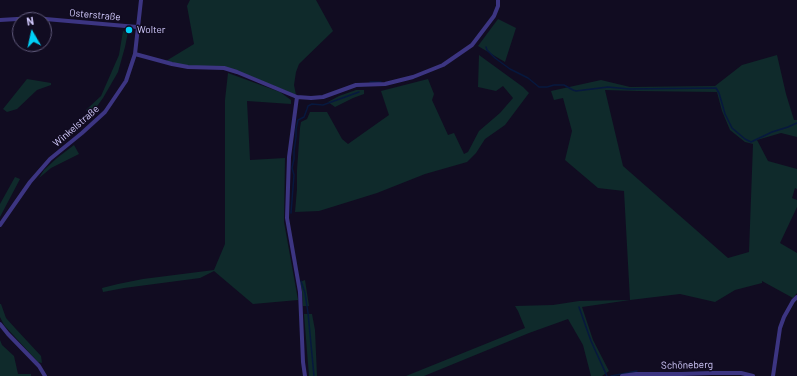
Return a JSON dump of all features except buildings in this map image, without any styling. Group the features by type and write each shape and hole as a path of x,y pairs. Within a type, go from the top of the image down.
{"street":[{"path":"137,27 141,0"},
{"path":"135,54 188,67 224,68 297,97 323,97 356,85 386,84 413,77 443,65 472,45 494,16 498,6 498,0"},
{"name":"Osterstraße","path":"0,20 34,18 137,27"},
{"name":"Winkelstraße","path":"0,225 30,182 50,159 105,112 126,81 135,54 137,27"},
{"path":"297,97 289,156 288,218 300,292 305,376"},
{"path":"774,376 780,328 793,301 797,297"},
{"path":"0,324 39,366 45,376"},
{"name":"Schöneberg","path":"622,376 636,374 712,373 740,373 753,376"}],"green space":[{"path":"190,0 316,0 333,31 299,64 294,85 296,95 238,71 187,66 166,61 194,44 187,6"},
{"path":"498,19 516,28 505,62 478,46"},
{"path":"123,31 128,32 118,72 103,98 90,116 86,110 101,96 119,55"},
{"path":"479,55 529,93 505,125 485,139 476,153 467,162 425,174 377,193 319,211 295,212 300,128 301,122 307,119 310,112 327,112 342,139 348,144 389,115 381,91 428,79 434,94 432,100 448,135 454,133 464,154 468,152 479,131 500,113 513,98 503,86 496,91 478,87"},
{"path":"777,55 794,120 797,120 797,137 781,133 757,140 768,161 797,169 797,189 795,188 792,198 797,200 797,207 780,243 797,253 797,293 793,298 762,281 762,283 735,290 715,302 680,294 630,300 624,191 598,188 565,160 572,131 563,98 554,100 551,91 601,80 630,87 715,86 742,65","holes":["605,90 717,92 722,111 730,130 745,142 753,144 749,252 728,258 623,166"]},
{"path":"228,73 280,92 291,100 291,104 247,101 250,160 285,158 284,222 298,300 253,304 214,271 200,278 103,292 102,288 143,279 214,270 225,244 225,100"},
{"path":"27,79 51,83 51,85 37,90 17,109 7,112 3,109"},
{"path":"356,90 364,90 364,94 335,107 328,102 339,96"},
{"path":"74,145 79,154 51,168 39,178 44,170"},
{"path":"15,177 20,179 0,217 0,204"},
{"path":"305,280 309,306 303,306 300,282"},
{"path":"630,300 582,307 593,340 609,371 602,376 591,376 583,345 568,319 529,333 424,376 406,376 525,328 515,306 553,305 579,301"},
{"path":"0,304 6,318 41,356 42,363 38,362 4,325 0,317"},
{"path":"304,314 312,314 315,330 317,376 309,376"},
{"path":"0,340 2,345 14,356 18,374 31,374 31,376 0,376"}],"waterway":[{"path":"486,47 495,58 510,69 528,78 539,87 564,85 576,91 608,87 629,89 716,88 725,114 732,128 751,142 772,132 797,123"},
{"path":"370,82 381,82"},
{"path":"291,213 294,175 292,168 298,120 304,117 308,106 312,104 323,105 359,92"},
{"path":"301,281 305,293 308,313 314,376"},
{"path":"579,307 591,341 607,376"},
{"path":"611,376 637,371"}],"place":[{"name":"Wolter","path":"129,30"}]}
